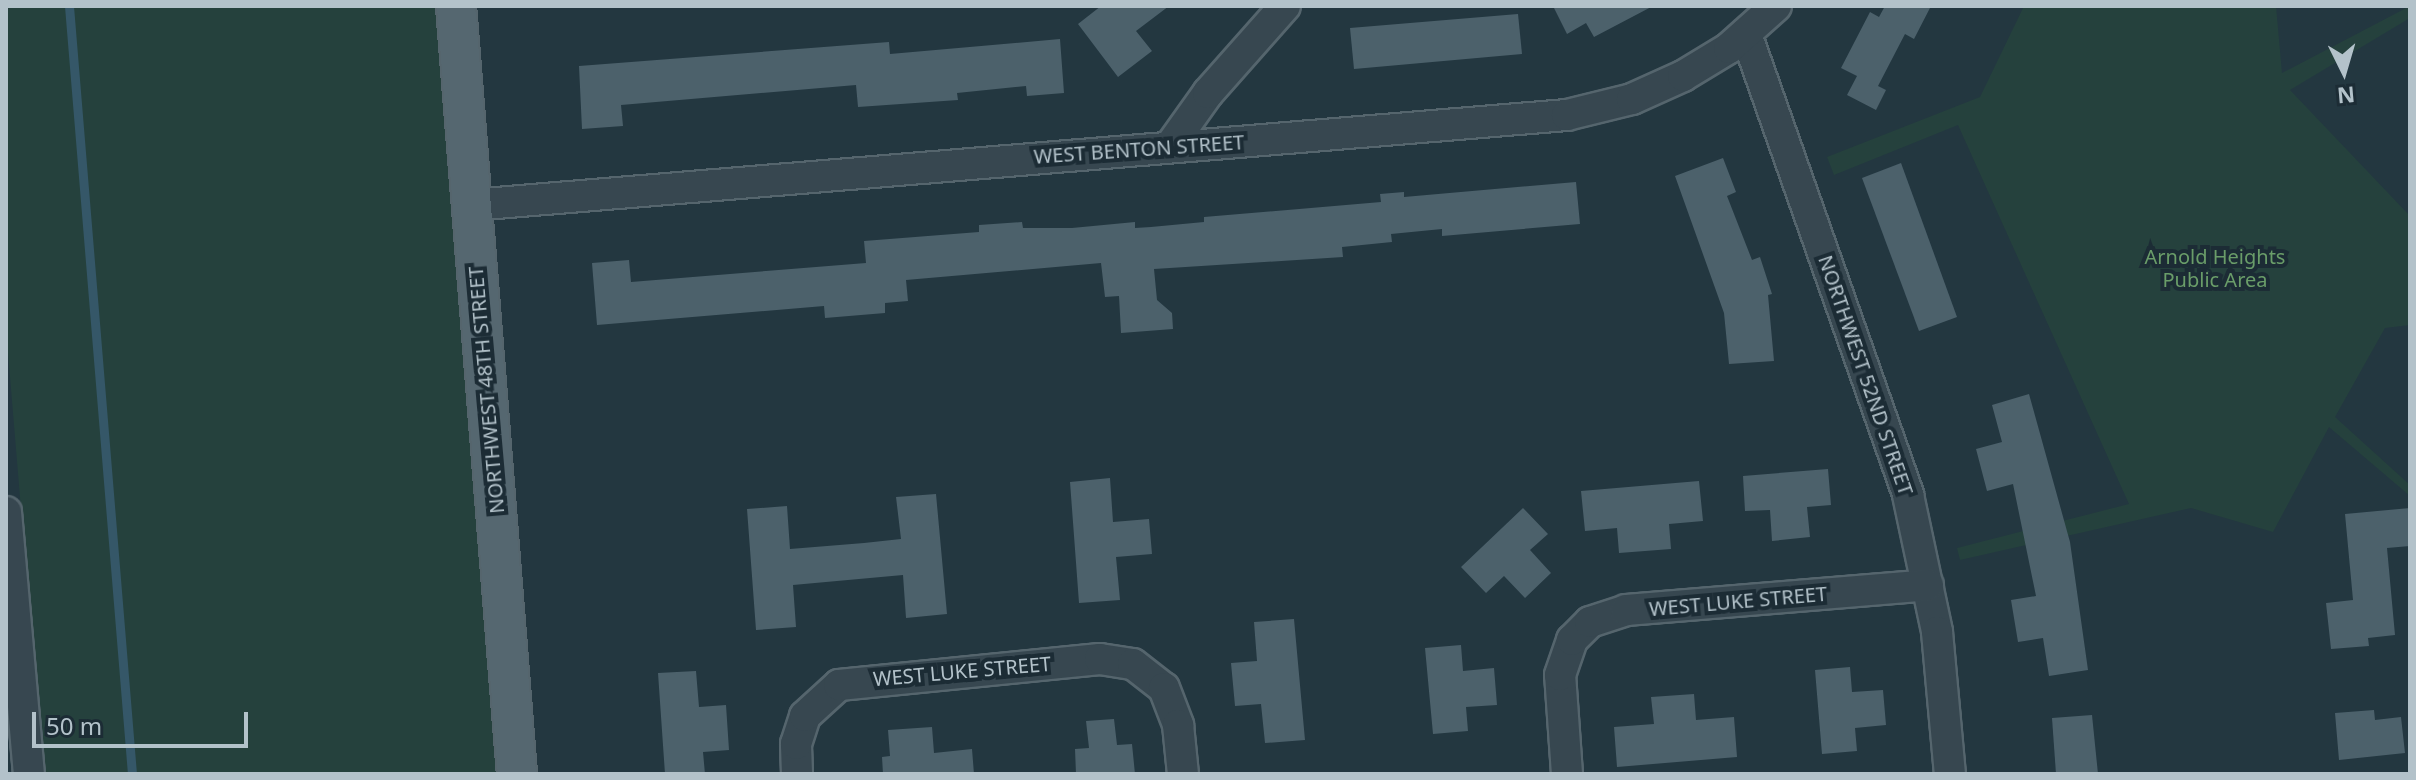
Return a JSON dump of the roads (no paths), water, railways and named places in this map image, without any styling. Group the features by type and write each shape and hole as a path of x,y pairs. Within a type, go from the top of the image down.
{"main road":[{"name":"NORTHWEST 48TH STREET","path":"456,6 517,774"}],"street":[{"path":"1171,145 1187,119 1285,6"},
{"name":"WEST BENTON STREET","path":"472,205 1171,145 1567,115 1658,88 1746,34 1776,6"},
{"name":"NORTHWEST 52ND STREET","path":"1746,34 1889,430 1928,585 1950,774"},
{"path":"6,512 29,774"},
{"name":"WEST LUKE STREET","path":"1567,774 1560,689 1566,653 1590,622 1614,612 1928,585"},
{"name":"WEST LUKE STREET","path":"797,774 796,744 805,716 828,690 862,679 1100,659 1133,664 1152,675 1174,705 1183,774"}],"waterway":[{"path":"69,6 132,774"}],"park label":[{"name":"Arnold Heights Public Area","path":"2215,268"}]}
